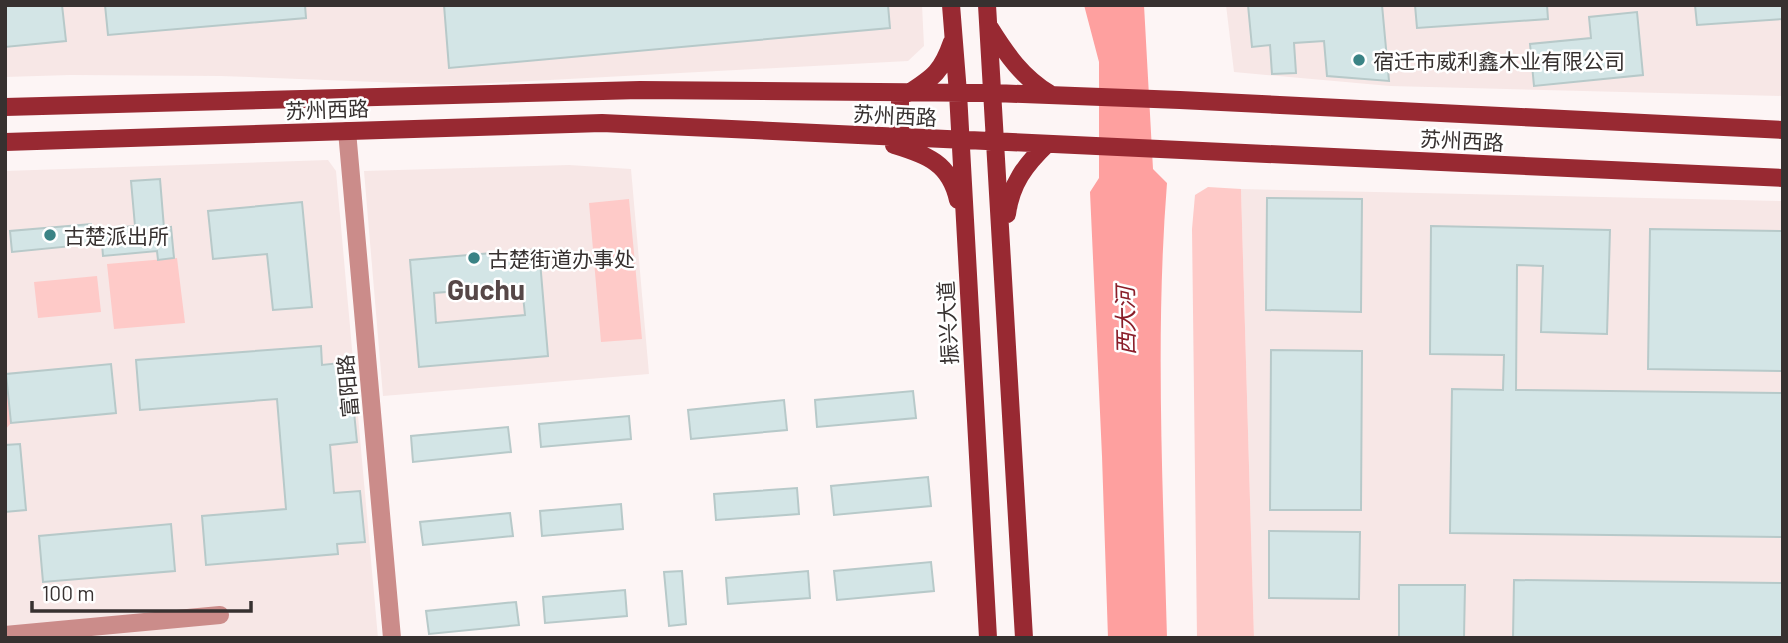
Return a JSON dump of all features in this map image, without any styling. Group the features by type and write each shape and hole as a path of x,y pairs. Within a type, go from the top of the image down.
{"main road":[{"name":"振兴大道","path":"951,5 988,638"},
{"path":"987,5 1024,638"},
{"path":"989,26 1019,71 1033,84 1059,95"},
{"path":"900,138 905,93 935,76 944,64 954,39"},
{"name":"苏州西路","path":"5,107 640,90 994,93 1783,130"},
{"name":"苏州西路","path":"5,142 602,123 1783,178"},
{"path":"867,136 923,153 939,165 950,176 955,187 965,233"},
{"path":"1002,249 1010,195 1030,160 1055,145"}],"street":[{"name":"富阳路","path":"347,131 392,638"},
{"path":"5,635 220,615"}],"shaded area":[{"path":"5,5 922,5 924,46 908,61 454,85 221,76 5,77"},
{"path":"1226,5 1783,5 1783,96 1390,86 1234,72"},
{"path":"328,160 336,171 378,638 5,638 5,171"},
{"path":"569,165 631,169 649,374 383,396 364,171"},
{"path":"1208,187 1241,189 1254,638 1197,638 1192,229 1195,195"},
{"path":"1241,189 1783,201 1783,638 1254,638"},
{"path":"629,199 642,339 601,342 589,203"},
{"path":"177,258 185,323 114,329 107,264"},
{"path":"97,276 101,312 38,318 34,282"},
{"path":"5,359 11,423 5,430"}],"water":[{"name":"西大河","path":"1084,5 1144,5 1153,169 1167,183 1161,353 1167,638 1108,638 1090,192 1099,178 1099,62"}],"building":[{"path":"5,5 62,5 66,41 5,47"},
{"path":"105,5 305,5 306,18 108,35"},
{"path":"444,5 888,5 890,28 449,68"},
{"path":"1248,5 1382,5 1389,81 1327,76 1324,41 1294,43 1296,73 1272,74 1270,45 1252,47"},
{"path":"1415,5 1547,5 1548,19 1417,28"},
{"path":"1695,5 1783,5 1783,19 1697,25"},
{"path":"1637,12 1643,75 1534,86 1530,44 1591,38 1589,17"},
{"path":"160,179 164,228 171,227 174,258 158,260 157,251 103,256 102,243 12,252 10,231 91,224 91,230 135,226 131,181"},
{"path":"1267,198 1362,199 1361,312 1266,310"},
{"path":"302,202 312,307 273,310 267,254 213,259 208,211"},
{"path":"1431,226 1610,230 1607,334 1541,332 1543,266 1517,265 1516,390 1783,393 1783,537 1450,533 1452,389 1503,390 1504,355 1430,354"},
{"path":"1650,229 1783,231 1783,371 1648,369"},
{"path":"539,249 548,356 419,367 410,260","holes":["522,286 525,315 436,323 434,293"]},
{"path":"321,346 322,365 349,362 357,442 330,445 334,493 360,491 365,542 337,544 338,554 206,565 202,516 286,509 277,399 140,410 136,360"},
{"path":"1271,350 1362,351 1361,510 1270,510"},
{"path":"111,364 116,413 11,423 6,374"},
{"path":"913,391 916,418 817,427 815,400"},
{"path":"784,400 787,430 691,439 688,410"},
{"path":"629,416 631,439 541,447 539,424"},
{"path":"508,427 511,452 413,462 411,436"},
{"path":"20,444 26,510 5,512 5,445"},
{"path":"928,477 931,506 834,515 831,486"},
{"path":"797,488 799,514 716,520 714,494"},
{"path":"621,504 623,529 542,536 540,511"},
{"path":"510,513 513,536 423,545 420,522"},
{"path":"171,524 175,571 43,582 39,536"},
{"path":"1269,531 1360,532 1359,599 1269,598"},
{"path":"931,562 934,591 837,600 834,571"},
{"path":"682,571 686,624 669,626 664,572"},
{"path":"808,571 810,598 728,604 726,578"},
{"path":"1514,580 1783,583 1783,638 1513,638"},
{"path":"1399,585 1465,585 1464,638 1399,638"},
{"path":"625,590 627,616 545,623 543,597"},
{"path":"516,602 519,625 429,634 426,611"}],"place":[{"name":"宿迁市威利鑫木业有限公司","path":"1359,60"},
{"name":"古楚派出所","path":"50,235"},
{"name":"古楚街道办事处","path":"474,258"}],"district":[{"name":"Guchu","path":"486,289"}]}
